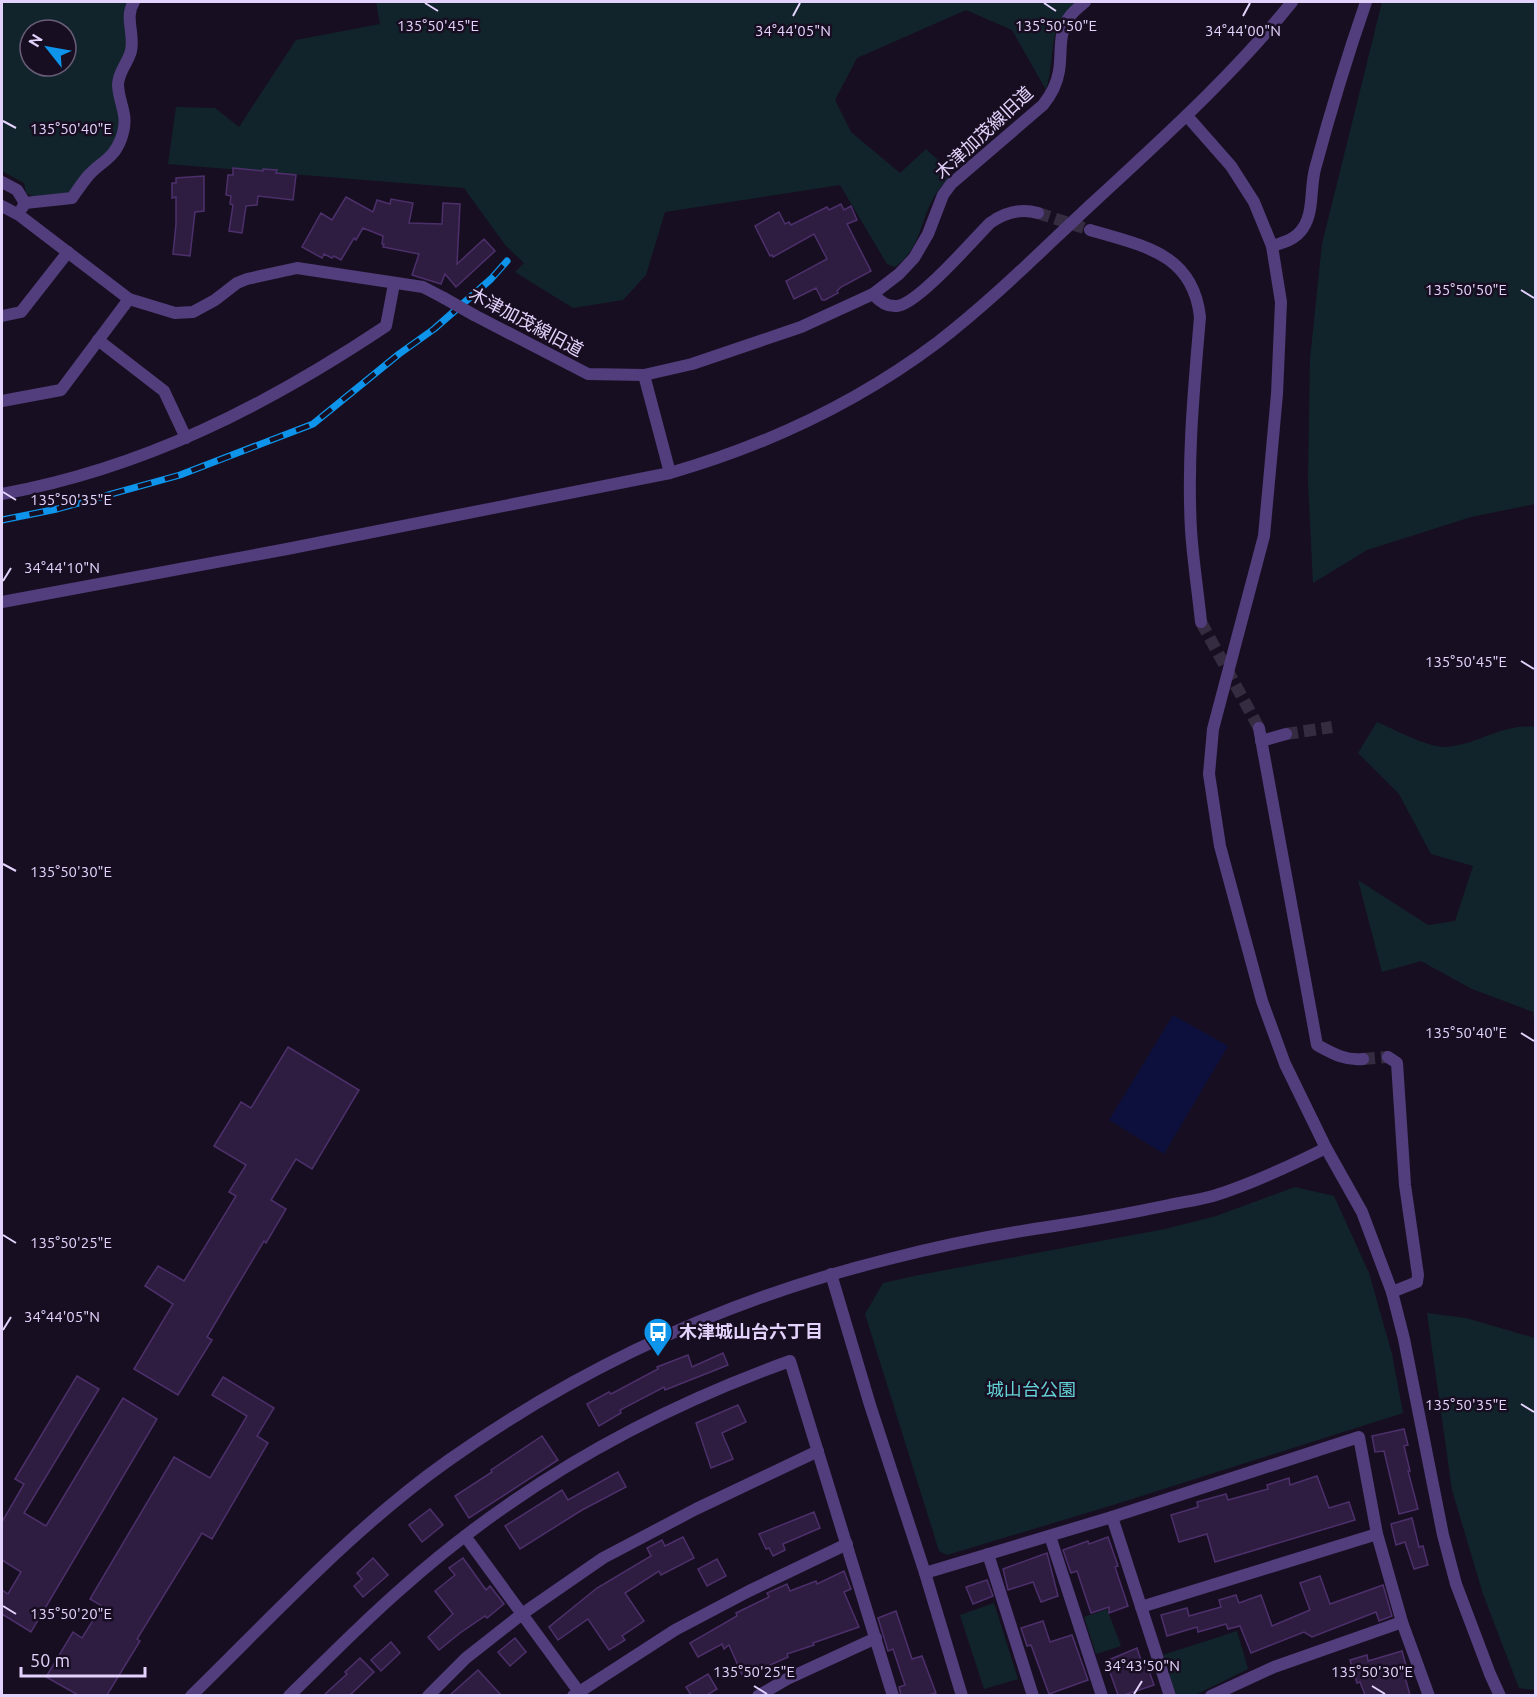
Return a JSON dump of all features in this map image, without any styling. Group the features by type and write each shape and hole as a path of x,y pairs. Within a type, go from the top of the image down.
{"street":[{"path":"2,182 17,190 22,209 72,198 90,174 108,160 121,140 124,127 125,111 118,83 122,67 131,51 130,8 134,2"},
{"name":"木津加茂線旧道","path":"2,206 22,209 68,252 129,299 175,313 193,312 215,300 237,283 297,268 423,287 588,374 644,375 692,364 801,327 873,294 899,274 914,258 928,234 943,195 951,183 1049,98 1058,80 1064,26 1073,12 1085,2"},
{"path":"2,602 287,549 670,473 724,457 784,433 855,397 939,341 993,295 1187,117 1292,2"},
{"path":"1272,246 1298,235 1307,220 1314,173 1345,64 1366,2"},
{"path":"1187,117 1217,149 1244,185 1262,220 1272,246 1280,286 1282,319 1265,526 1213,729 1209,774 1220,846 1262,1001 1284,1064 1326,1148 1362,1212 1392,1292 1407,1350 1443,1535 1456,1584 1471,1627 1500,1695"},
{"path":"873,294 889,305 904,304 940,274 998,217 1020,210 1038,213"},
{"path":"1090,230 1165,256 1180,268 1188,279 1198,304 1200,318 1192,402 1190,475 1191,530 1201,622"},
{"path":"2,316 21,312 68,252"},
{"path":"2,494 103,470 186,438 254,405 323,368 386,326 394,284"},
{"path":"2,401 61,390 129,299"},
{"path":"98,340 164,391 186,438"},
{"path":"644,375 670,473"},
{"path":"1259,728 1317,1045 1352,1060 1363,1059"},
{"path":"1261,741 1286,734"},
{"path":"1388,1057 1397,1063 1406,1185 1418,1275 1416,1282 1392,1292"},
{"path":"190,1695 321,1567 449,1460 510,1419 613,1360 676,1330 742,1304 831,1274 954,1245 1049,1226 1112,1217 1212,1196 1280,1170 1326,1148"},
{"path":"831,1274 962,1695"},
{"path":"289,1695 402,1588 465,1536 585,1455 650,1420 732,1382 790,1361 893,1695"},
{"path":"925,1573 1112,1517 1359,1437 1377,1534 1402,1622 1429,1695"},
{"path":"428,1695 466,1658 522,1614 603,1558 696,1509 818,1451"},
{"path":"1112,1517 1170,1695"},
{"path":"1141,1607 1377,1534"},
{"path":"465,1536 578,1694 675,1630 749,1591 847,1545"},
{"path":"1050,1536 1102,1695"},
{"path":"988,1554 1033,1695"},
{"path":"1211,1695 1274,1667 1402,1622"},
{"path":"758,1695 876,1638"}],"green space":[{"path":"2,2 130,2 128,50 119,66 122,110 118,139 73,193 34,197 26,193 24,183 2,171"},
{"path":"376,2 1077,2 1060,22 1056,32 1046,90 1012,30 966,10 857,58 835,100 851,132 900,173 926,149 953,174 935,195 915,243 895,267 887,264 840,185 665,212 646,275 623,300 573,308 515,272 524,263 506,246 464,188 168,164 176,107 215,108 239,127 296,40 380,24"},
{"path":"1382,2 1535,2 1535,504 1471,517 1367,550 1313,583 1308,481 1310,359 1322,244"},
{"path":"1377,722 1420,741 1444,747 1467,743 1512,728 1535,727 1535,1033 1533,1012 1472,989 1421,961 1382,972 1358,880 1428,925 1455,921 1473,866 1431,854 1399,794 1358,753"},
{"name":"城山台公園","path":"1295,1187 1334,1196 1369,1273 1392,1354 1403,1413 947,1555 939,1551 865,1314 883,1283 1165,1229 1216,1216"},
{"path":"1427,1313 1466,1318 1535,1338 1535,1690 1519,1688 1483,1594 1452,1490"},
{"path":"994,1603 1018,1679 984,1689 960,1615"},
{"path":"1107,1609 1121,1646 1096,1654 1084,1617"},
{"path":"1237,1631 1248,1669 1195,1695 1176,1695 1163,1655"}],"shaded area":[{"path":"1173,1015 1228,1046 1164,1154 1109,1120"}],"building":[{"path":"233,168 277,170 276,173 296,175 293,200 258,196 257,205 246,206 242,233 229,231 233,205 230,204 231,196 226,195 228,175 233,175"},
{"path":"204,176 204,211 195,212 190,256 173,254 176,197 172,198 172,183 176,183 176,178"},
{"path":"346,197 373,212 377,200 390,204 391,199 413,203 409,223 442,224 443,203 460,204 457,264 484,239 495,251 456,287 445,274 441,284 412,275 419,254 383,247 383,236 363,228 341,260 324,254 322,258 302,247 321,213 332,220"},
{"path":"841,204 844,210 851,206 857,220 847,224 871,271 841,287 838,293 825,300 822,300 816,288 794,299 786,281 827,259 814,234 773,257 770,256 755,226 779,212 785,224 789,222 791,225 827,207 829,210"},
{"path":"288,1047 359,1090 312,1169 296,1159 271,1200 286,1209 266,1243 264,1241 207,1337 212,1340 178,1395 134,1369 173,1304 145,1286 158,1266 184,1281 236,1196 229,1192 246,1165 214,1146 241,1102 251,1108"},
{"path":"723,1353 728,1365 665,1390 664,1387 620,1410 621,1413 599,1426 587,1404 609,1392 611,1394 658,1369 657,1367 688,1355 692,1367"},
{"path":"77,1376 99,1389 24,1513 46,1526 123,1398 157,1419 31,1632 2,1614 2,1590 8,1594 21,1572 2,1560 2,1522 24,1484 15,1479"},
{"path":"223,1377 274,1408 257,1436 268,1443 212,1539 202,1533 137,1639 140,1641 107,1695 78,1695 46,1677 73,1632 82,1638 102,1606 90,1599 174,1457 210,1478 247,1416 212,1395"},
{"path":"738,1405 746,1422 722,1433 733,1459 711,1468 696,1423"},
{"path":"1404,1429 1408,1445 1404,1446 1410,1471 1408,1471 1418,1509 1399,1514 1384,1451 1375,1452 1372,1436"},
{"path":"542,1436 558,1460 469,1518 455,1496"},
{"path":"618,1472 626,1487 582,1510 520,1549 505,1526 562,1490 568,1500"},
{"path":"1317,1476 1329,1508 1349,1502 1355,1520 1215,1562 1207,1534 1179,1542 1171,1515 1198,1507 1197,1502 1226,1494 1228,1500 1268,1489 1267,1485 1289,1478 1290,1485"},
{"path":"430,1509 443,1525 422,1542 409,1525"},
{"path":"814,1512 820,1528 783,1544 785,1550 773,1556 769,1548 766,1549 759,1534"},
{"path":"1412,1518 1419,1547 1423,1546 1428,1565 1414,1569 1405,1542 1396,1545 1391,1524"},
{"path":"683,1537 694,1558 661,1575 659,1571 625,1593 644,1621 622,1636 625,1640 609,1650 588,1619 558,1640 549,1627 597,1588 651,1556 647,1548 662,1540 665,1546"},
{"path":"1108,1537 1128,1606 1109,1613 1109,1607 1091,1613 1077,1571 1071,1573 1063,1550"},
{"path":"1047,1553 1058,1596 1041,1602 1033,1582 1008,1590 1003,1569"},
{"path":"373,1558 388,1575 363,1597 354,1586 362,1579 357,1573"},
{"path":"463,1558 486,1590 490,1586 504,1604 439,1650 428,1637 453,1614 435,1591 455,1575 449,1568"},
{"path":"717,1559 726,1576 707,1586 698,1569"},
{"path":"844,1571 851,1589 844,1592 859,1627 787,1654 788,1657 743,1677 729,1645 724,1649 722,1644 698,1657 690,1643 737,1616 736,1613 769,1597 767,1593 787,1584 790,1591 816,1581 817,1584"},
{"path":"1320,1576 1330,1604 1383,1585 1392,1616 1379,1621 1376,1612 1312,1637 1304,1632 1251,1653 1240,1626 1228,1629 1226,1624 1198,1632 1197,1627 1167,1636 1161,1615 1187,1608 1189,1616 1221,1607 1219,1600 1236,1595 1239,1603 1261,1595 1272,1626 1310,1610 1300,1583"},
{"path":"987,1580 993,1596 973,1604 966,1587"},
{"path":"896,1611 912,1659 922,1656 936,1693 901,1695 899,1687 905,1685 893,1649 888,1651 878,1618"},
{"path":"1043,1621 1050,1642 1072,1635 1088,1680 1049,1694 1031,1645 1027,1646 1021,1628"},
{"path":"515,1638 526,1652 510,1666 498,1652"},
{"path":"391,1642 400,1653 381,1671 371,1660"},
{"path":"1137,1648 1142,1664 1146,1662 1154,1685 1118,1695 1106,1661"},
{"path":"1402,1651 1407,1669 1403,1670 1410,1695 1365,1695 1360,1682 1357,1683 1350,1660 1367,1655 1368,1661"},
{"path":"360,1658 374,1672 350,1695 324,1695 347,1674 345,1672"},
{"path":"478,1670 501,1695 450,1695"},
{"path":"708,1674 717,1689 707,1695 691,1695 686,1687"}],"tunnel":[{"path":"1038,213 1090,230"},
{"path":"1201,622 1259,728"},
{"path":"1286,734 1332,727"},
{"path":"1363,1059 1388,1057"}],"railway":[{"path":"2,520 57,509 180,475 313,424 399,354 434,329 491,279 507,261"}],"place":[{"name":"木津城山台六丁目","path":"658,1358"}]}
